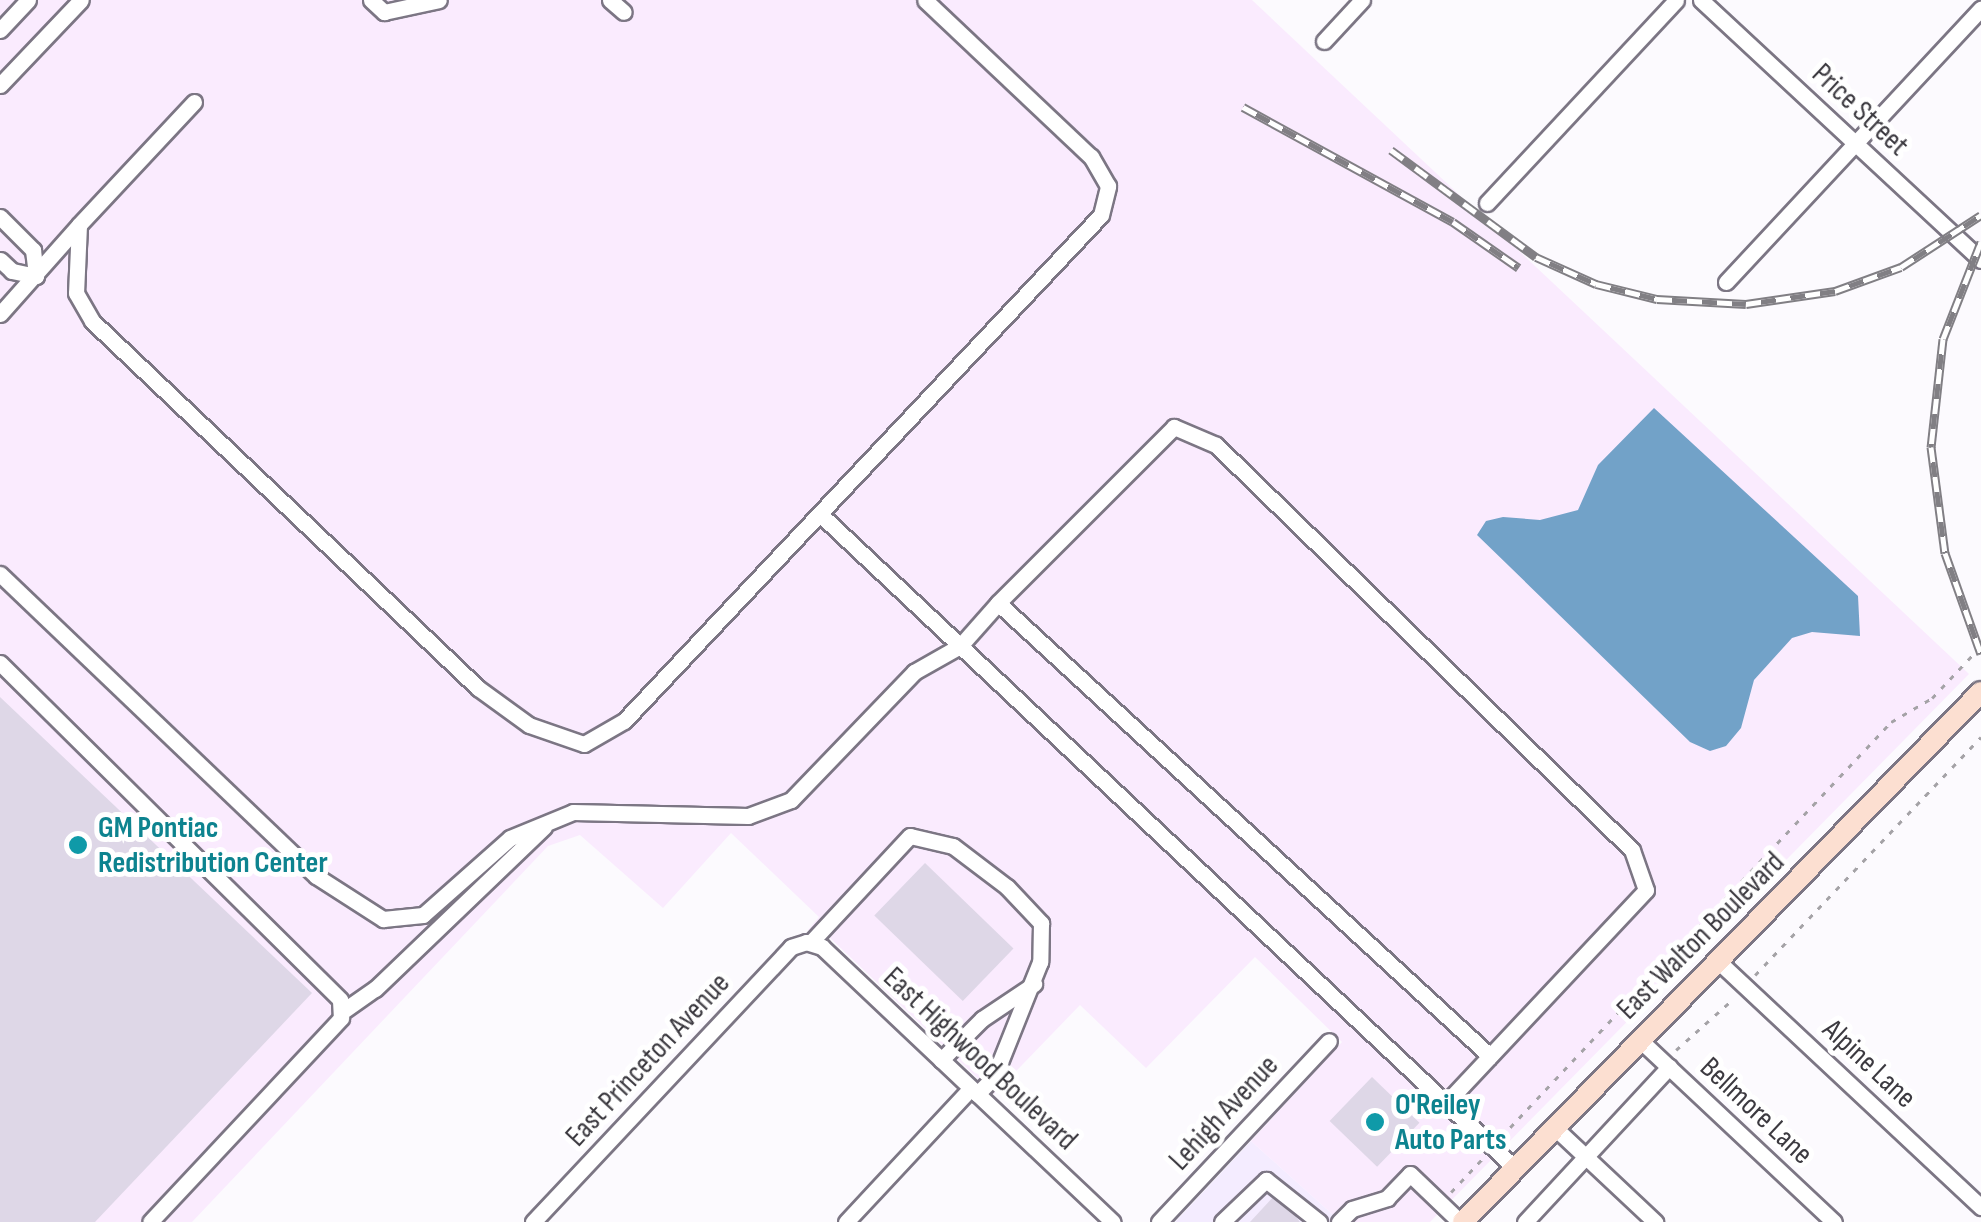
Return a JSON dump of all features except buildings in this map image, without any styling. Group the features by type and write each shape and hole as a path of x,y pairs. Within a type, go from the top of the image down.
{"main road":[{"name":"East Walton Boulevard","path":"1462,1222 1981,692"}],"street":[{"path":"0,30 28,0"},
{"path":"0,85 81,0"},
{"path":"371,0 384,12 440,0"},
{"path":"610,0 624,12"},
{"path":"79,225 76,294 92,321 478,688 529,725 584,744 624,721 1073,252 1101,215 1108,186 1091,157 925,0"},
{"path":"1324,41 1362,0"},
{"path":"1487,203 1676,0"},
{"name":"Price Street","path":"1701,0 1981,260"},
{"path":"1726,282 1981,8"},
{"path":"0,314 194,102"},
{"path":"0,216 33,250 36,276"},
{"path":"0,260 12,271 36,276"},
{"path":"0,574 316,876 383,919 423,915 510,838 574,812 748,816 792,800 914,672 960,646 1174,427 1216,445 1632,850 1646,890 1446,1103"},
{"path":"821,515 1515,1168"},
{"path":"998,603 1490,1056"},
{"path":"0,663 332,989 343,1011"},
{"path":"150,1222 343,1011 376,989 550,821"},
{"name":"East Princeton Avenue","path":"533,1222 792,947 808,942 910,836 953,846 1040,924 1034,984"},
{"name":"East Highwood Boulevard","path":"808,942 941,1060 1113,1222"},
{"name":"Alpine Lane","path":"1718,962 1981,1207"},
{"path":"941,1060 982,1018 1034,984"},
{"path":"846,1222 974,1091 994,1077 1034,984"},
{"name":"Bellmore Lane","path":"1640,1040 1834,1222"},
{"name":"Lehigh Avenue","path":"1160,1222 1329,1041"},
{"path":"1524,1222 1669,1067"},
{"path":"1554,1127 1655,1222"},
{"path":"1339,1222 1352,1209 1387,1198 1410,1174 1462,1222"},
{"path":"1222,1222 1266,1180 1319,1222"}],"path":[{"path":"1441,1202 1891,722 1932,698 1981,646"}],"shaded area":[{"path":"0,0 1252,0 1969,674 1430,1222 1341,1222 1251,1141 1342,1042 1255,957 1146,1068 1080,1005 994,1094 828,936 808,930 819,917 731,833 663,908 580,835 548,846 192,1222 0,1222"},
{"path":"1251,1141 1341,1222 1175,1222"}],"water":[{"path":"1654,408 1858,596 1860,636 1812,632 1792,638 1754,680 1741,728 1726,746 1710,751 1690,742 1477,535 1486,521 1503,517 1540,520 1578,510 1598,465"}],"railway":[{"path":"1243,107 1453,222 1519,268"},
{"path":"1391,150 1536,257 1596,284 1657,299 1746,304 1835,291 1901,267 1981,215"},
{"path":"1981,242 1943,339 1931,447 1945,553 1981,654"}],"place":[{"name":"GM Pontiac Redistribution Center","path":"78,845"},
{"name":"O'Reiley Auto Parts","path":"1375,1122"}]}
